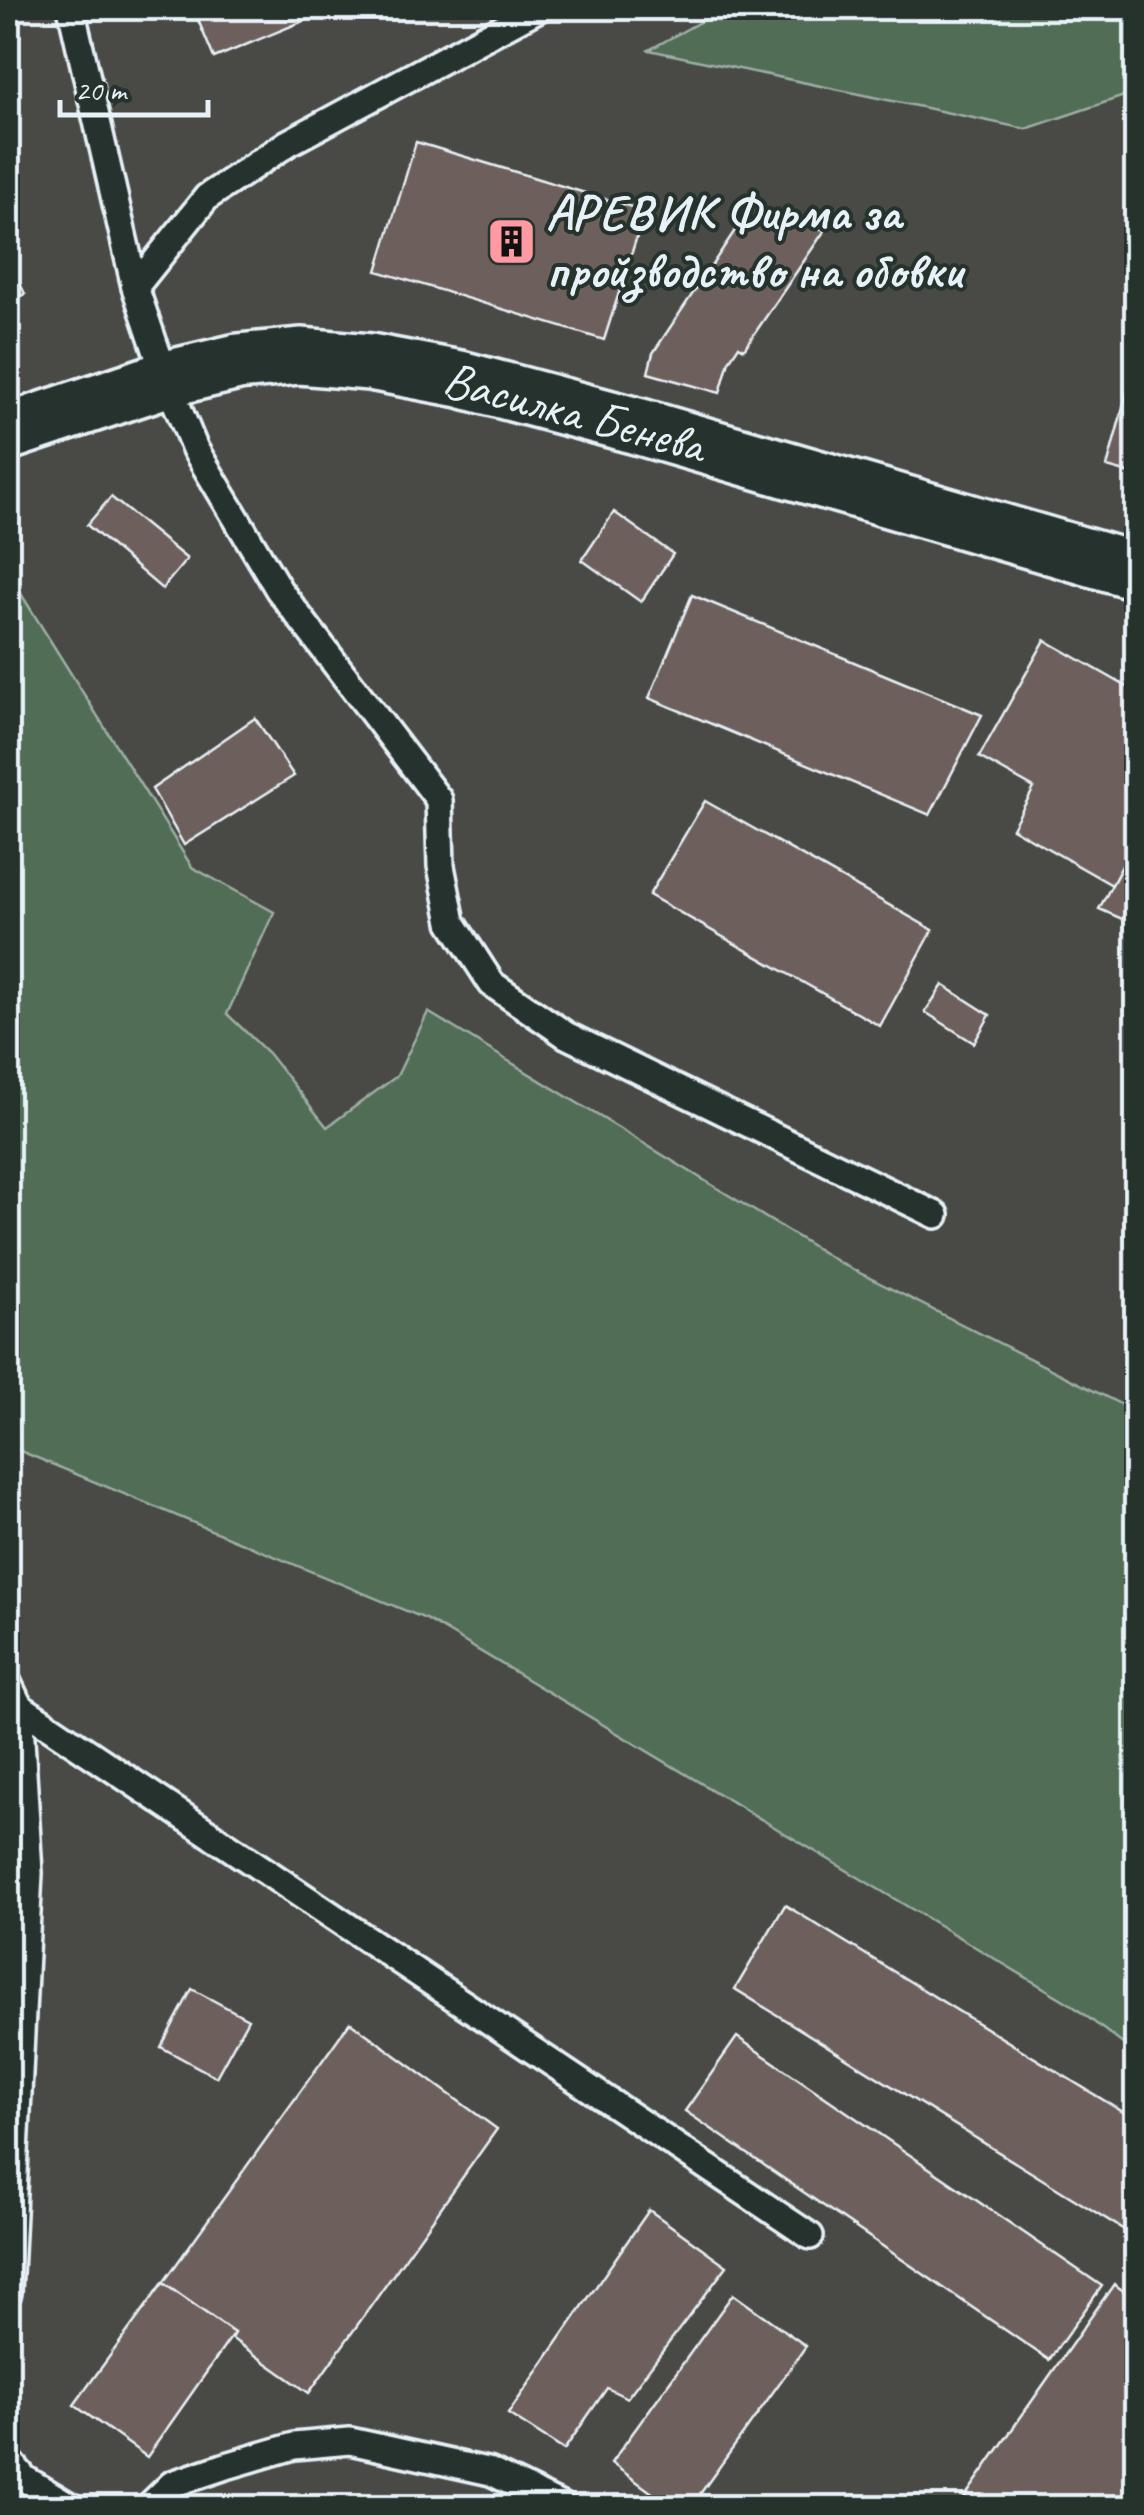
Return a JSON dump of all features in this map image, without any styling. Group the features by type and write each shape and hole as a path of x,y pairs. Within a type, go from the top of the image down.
{"street":[{"name":"Василка Бенева","path":"8,432 166,380 238,362 300,356 370,362 460,378 637,426 1136,571"}],"lane":[{"path":"71,8 136,286 166,380 195,450 278,590 439,800 441,866 452,922 492,984 566,1035 936,1214"},
{"path":"136,286 207,197 288,143 539,8"},
{"path":"8,2293 29,1873 13,1694"},
{"path":"13,1694 810,2236"},
{"path":"147,2508 172,2484 223,2467 294,2446 350,2441 490,2472 565,2508"},
{"path":"8,2459 25,2479 73,2508"}],"shaded area":[{"path":"8,8 725,8 650,50 1026,129 1136,92 1136,1412 840,1263 428,1012 397,1076 327,1127 268,1053 226,1014 273,912 192,867 8,573"},
{"path":"8,1446 426,1619 1069,2003 1136,2054 1136,2507 8,2507"}],"green space":[{"path":"725,8 1136,8 1136,92 1026,129 649,50"},
{"path":"8,573 192,867 274,912 227,1014 268,1053 327,1127 397,1076 428,1012 840,1263 1136,1412 1136,2054 1069,2003 426,1619 8,1446"}],"building":[{"path":"193,8 335,8 214,58"},
{"name":"АРЕВИК Фирма за пройзводство на обовки","path":"416,142 645,211 604,340 377,271"},
{"path":"750,208 825,230 744,349 739,346 729,361 720,393 648,373 653,353"},
{"path":"8,259 25,294 8,302"},
{"path":"1136,359 1136,475 1107,467"},
{"path":"111,497 187,559 162,589 87,525"},
{"path":"614,512 673,554 641,602 582,560"},
{"path":"692,595 982,715 930,815 649,698"},
{"path":"1045,640 1136,692 1136,840 1112,885 1012,828 1034,788 979,757"},
{"path":"255,718 294,776 184,845 152,789"},
{"path":"705,801 933,930 880,1026 649,895"},
{"path":"1136,840 1136,925 1099,909"},
{"path":"943,985 990,1015 974,1043 925,1012"},
{"path":"785,1905 1136,2120 1136,2216 1126,2231 735,1989"},
{"path":"192,1989 248,2019 216,2077 161,2047"},
{"path":"350,2022 497,2129 309,2393 231,2338 234,2333 163,2283"},
{"path":"737,2037 1102,2286 1049,2360 685,2111"},
{"path":"649,2210 727,2266 627,2398 607,2388 564,2450 508,2414"},
{"path":"163,2283 234,2333 147,2457 74,2405"},
{"path":"1114,2284 1136,2300 1136,2508 957,2508"},
{"path":"733,2294 806,2346 690,2508 673,2508 611,2463"}],"place":[{"name":"АРЕВИК Фирма за пройзводство на обовки","path":"511,241"}]}
